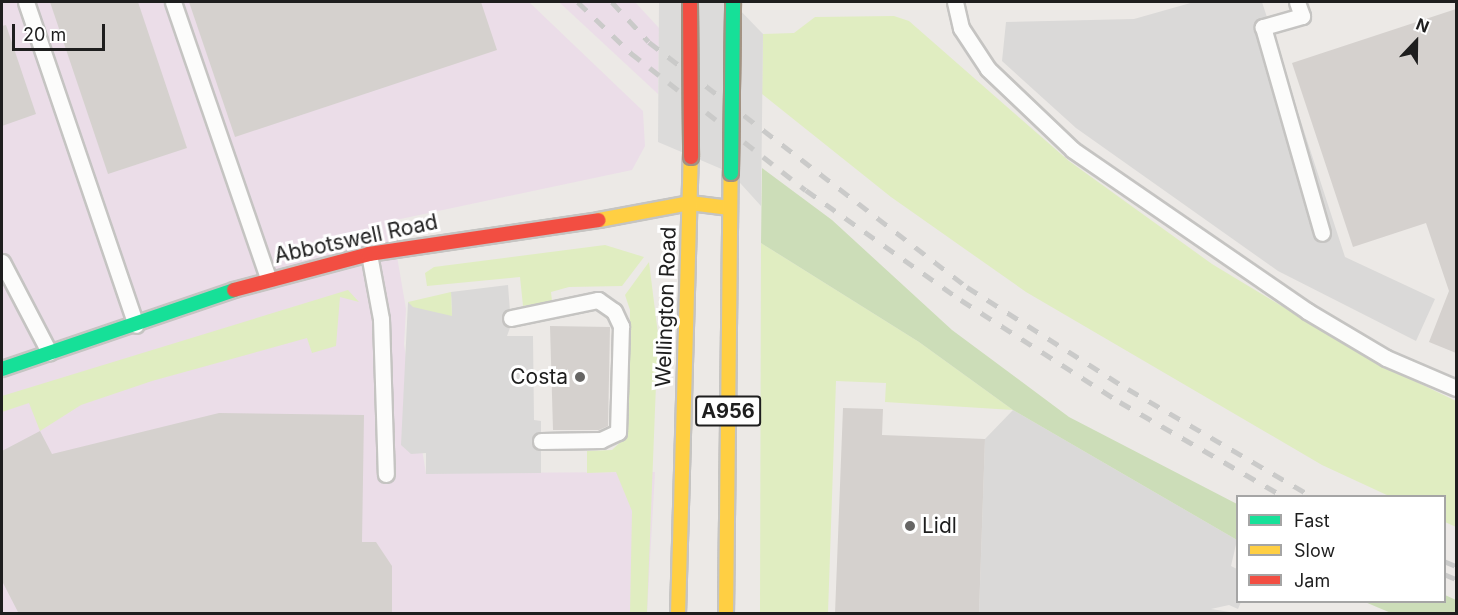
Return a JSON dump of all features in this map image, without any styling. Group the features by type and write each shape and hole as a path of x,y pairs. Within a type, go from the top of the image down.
{"main road":[{"name":"Wellington Road","path":"678,614 691,158 690,2"},
{"name":"A956","path":"726,614 733,2"},
{"name":"Abbotswell Road","path":"7,367 136,325 268,278 369,254 527,228 628,217 690,203 730,208"}],"lane":[{"path":"26,2 136,325"},
{"path":"173,2 268,278"},
{"path":"955,2 961,28 988,69 1073,150 1307,311 1386,358 1456,388"},
{"path":"1297,2 1302,16 1263,27 1322,233"},
{"path":"369,254 383,349 386,474"},
{"path":"2,262 49,352"},
{"path":"511,318 591,300 610,307 619,321 618,432 601,440 541,441"},
{"path":"2,347 7,367"}],"shaded area":[{"path":"2,2 529,2 643,111 645,146 632,170 391,221 406,309 404,345 426,473 655,472 647,613 2,613"},
{"path":"559,2 635,2 659,28 658,94"},
{"path":"1194,2 1262,2 1345,257 1435,299 1416,341 1278,271 1076,128 1002,61 1006,22 1134,19"},
{"path":"508,285 511,325 507,336 533,336 534,420 541,421 541,473 426,474 426,453 411,454 401,445 408,302 452,315 451,292"},
{"path":"1013,410 1236,539 1231,566 1236,568 1236,603 1241,603 1238,609 1229,605 1211,609 1236,613 979,614 985,439"}],"green space":[{"path":"894,16 909,21 1069,161 1212,264 1373,361 1456,401 1456,527 1446,522 1446,495 1387,495 1322,465 1026,292 891,197 762,94 763,34 794,33 815,17"},
{"path":"762,168 832,220 952,330 1069,417 1236,503 1236,539 1013,410 919,342 761,243"},
{"path":"761,243 919,342 1013,410 885,402 886,383 836,381 828,613 760,614"},
{"path":"605,245 644,257 622,286 569,287 551,292 552,301 523,306 520,277 427,286 425,273 434,267"},
{"path":"649,262 658,334 647,613 630,613 632,511 616,472 587,473 587,451 612,450 628,435 630,310 625,295"},
{"path":"348,290 359,302 340,297 336,346 312,353 307,338 152,381 81,405 40,431 29,403 2,412 2,396"},
{"path":"451,292 452,316 413,307 408,302"},
{"path":"1446,595 1456,600 1456,613 1391,613 1367,603 1446,603"}],"pier":[{"path":"659,2 732,2 763,34 761,206 731,173 658,142"}],"building":[{"path":"50,2 138,2 187,148 108,174"},
{"path":"189,2 481,2 497,50 235,137"},
{"path":"1456,9 1456,353 1429,342 1449,291 1426,223 1353,247 1292,63"},
{"path":"6,25 36,114 2,126 2,26"},
{"name":"Costa","path":"550,326 610,327 608,426 599,430 553,430"},
{"name":"Lidl","path":"843,408 883,409 882,435 985,439 979,614 835,614"},
{"path":"219,413 364,415 362,542 376,542 392,566 392,614 19,614 2,581 2,451 40,431 52,454"}],"railway":[{"path":"578,2 631,53 806,190 961,300 1120,402 1281,495"},
{"path":"612,2 649,42 967,287 1128,389 1309,495"},
{"path":"1446,562 1456,566"},
{"path":"1446,575 1456,579"}],"traffic: fast":[{"path":"731,173 733,2"},
{"path":"2,369 234,290"}],"traffic: slow":[{"path":"678,614 691,157"},
{"path":"726,614 731,173"},
{"path":"599,220 690,203 730,208"}],"traffic: jam":[{"path":"690,2 691,157"},
{"path":"234,290 369,254 599,220"}],"place":[{"name":"Costa","path":"580,377"},
{"name":"Lidl","path":"910,526"}]}
